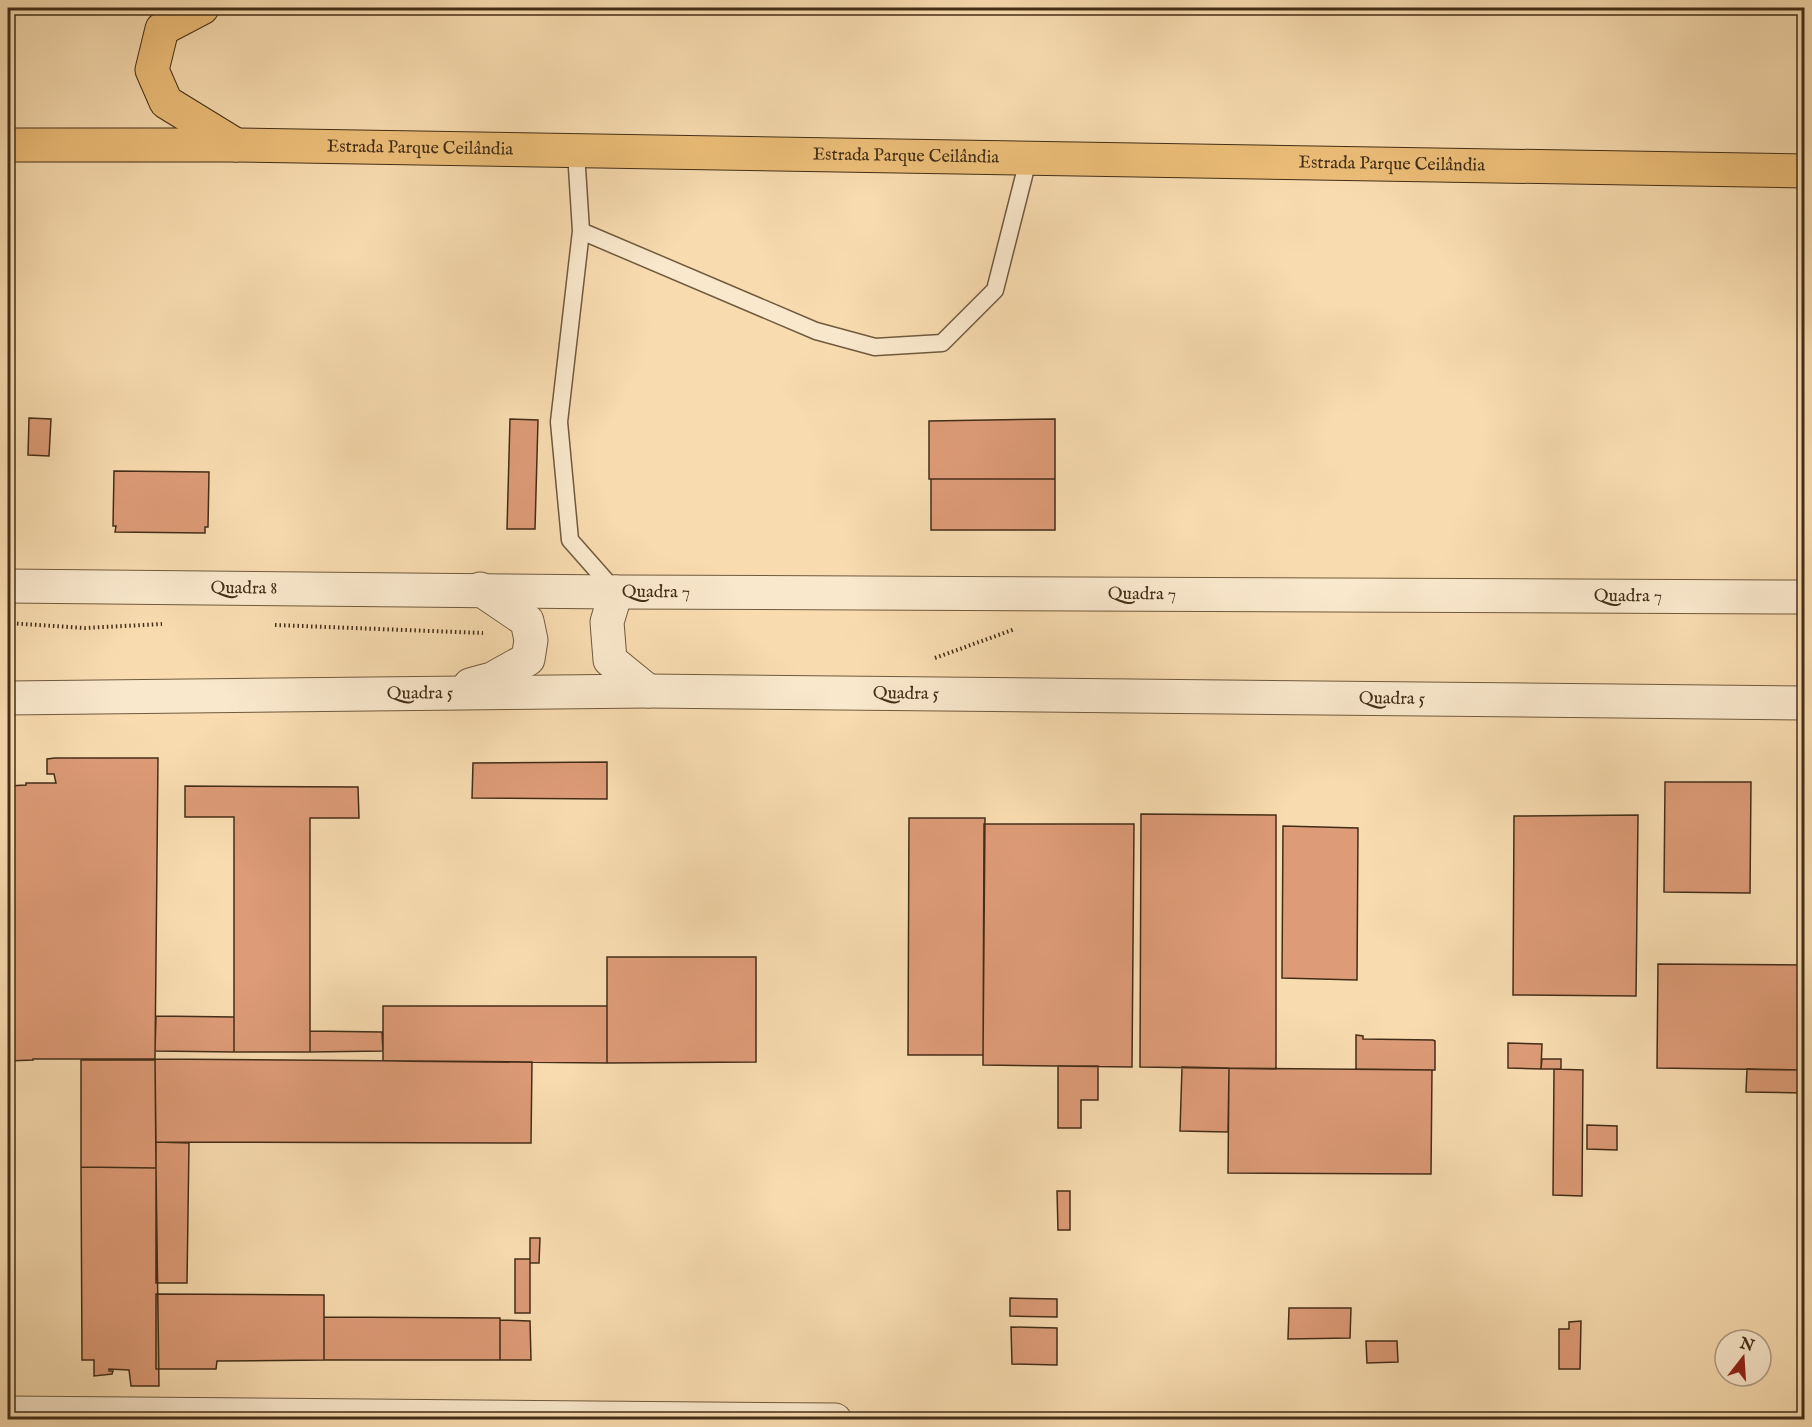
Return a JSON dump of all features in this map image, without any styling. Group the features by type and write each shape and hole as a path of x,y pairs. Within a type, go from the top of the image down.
{"highway":[{"path":"202,8 162,29 152,70 166,102 236,146"},
{"name":"Estrada Parque Ceilândia","path":"8,145 236,146 1804,171"}],"street":[{"name":"Quadra 8","path":"8,586 480,589"},
{"name":"Quadra 7","path":"480,589 616,592 1804,597"},
{"path":"445,692 492,679 528,659 531,640 527,621 480,589"},
{"path":"616,592 607,622 610,660 648,691"},
{"name":"Quadra 5","path":"8,698 648,691 1804,704"},
{"path":"8,1413 409,1418 835,1419"}],"lane":[{"path":"576,152 581,231 559,422 570,540 616,592"},
{"path":"581,231 816,331 875,347 942,343 995,290 1028,160"}],"path":[{"path":"8,623 85,628 162,624"},
{"path":"272,625 469,631 531,640"},
{"path":"932,660 1020,627"}],"building":[{"path":"8,413 13,413 11,524 8,524"},
{"path":"29,418 51,419 49,456 28,455"},
{"path":"510,419 538,420 535,529 507,529"},
{"path":"1055,419 1055,479 929,479 929,421"},
{"path":"114,471 209,472 208,527 205,527 205,533 115,532 116,526 113,526"},
{"path":"931,479 1055,479 1055,530 931,530"},
{"path":"158,758 155,1059 8,1061 8,786 26,785 26,783 56,783 54,774 47,774 47,759"},
{"path":"607,762 607,799 472,798 473,763"},
{"path":"1665,782 1751,782 1750,893 1664,892"},
{"path":"185,786 358,787 359,818 310,818 310,1052 234,1052 234,817 185,817"},
{"path":"1141,814 1276,815 1276,1069 1140,1067"},
{"path":"1638,815 1636,996 1513,995 1514,816"},
{"path":"909,818 985,818 983,1055 908,1055"},
{"path":"984,824 1134,824 1132,1067 983,1065"},
{"path":"1283,826 1358,828 1357,980 1282,978"},
{"path":"607,957 756,957 756,1062 607,1063"},
{"path":"1658,964 1804,965 1804,1070 1657,1068"},
{"path":"383,1006 607,1006 607,1063 383,1061"},
{"path":"156,1016 234,1017 234,1052 155,1051"},
{"path":"310,1031 382,1032 383,1051 310,1052"},
{"path":"1356,1035 1363,1036 1363,1039 1433,1040 1435,1041 1435,1070 1356,1069"},
{"path":"1508,1043 1542,1044 1541,1069 1508,1068"},
{"path":"155,1059 532,1062 531,1143 156,1142"},
{"path":"1542,1059 1561,1059 1561,1069 1541,1069"},
{"path":"81,1060 155,1060 156,1168 81,1167"},
{"path":"1058,1066 1098,1066 1098,1100 1081,1100 1081,1128 1058,1128"},
{"path":"1182,1067 1229,1068 1228,1132 1180,1131"},
{"path":"1229,1068 1432,1070 1431,1174 1228,1173"},
{"path":"1554,1069 1583,1070 1582,1196 1553,1195"},
{"path":"1747,1069 1804,1070 1804,1093 1746,1092"},
{"path":"1587,1125 1617,1126 1617,1150 1587,1149"},
{"path":"156,1142 189,1143 187,1283 156,1283"},
{"path":"81,1167 156,1168 159,1386 131,1386 129,1370 109,1369 113,1371 112,1374 94,1376 94,1360 82,1360"},
{"path":"1057,1191 1070,1191 1070,1230 1058,1230"},
{"path":"530,1238 540,1238 539,1263 530,1263"},
{"path":"515,1259 530,1259 530,1313 515,1313"},
{"path":"156,1294 324,1295 324,1360 217,1361 216,1369 156,1369"},
{"path":"1010,1298 1057,1299 1057,1317 1010,1316"},
{"path":"1289,1308 1351,1308 1350,1338 1288,1339"},
{"path":"324,1317 500,1318 500,1360 324,1360"},
{"path":"500,1320 530,1321 531,1360 500,1360"},
{"path":"1581,1321 1580,1369 1559,1369 1559,1329 1569,1329 1569,1322"},
{"path":"1011,1327 1057,1328 1057,1365 1012,1364"},
{"path":"1366,1341 1397,1341 1398,1362 1367,1363"}]}
